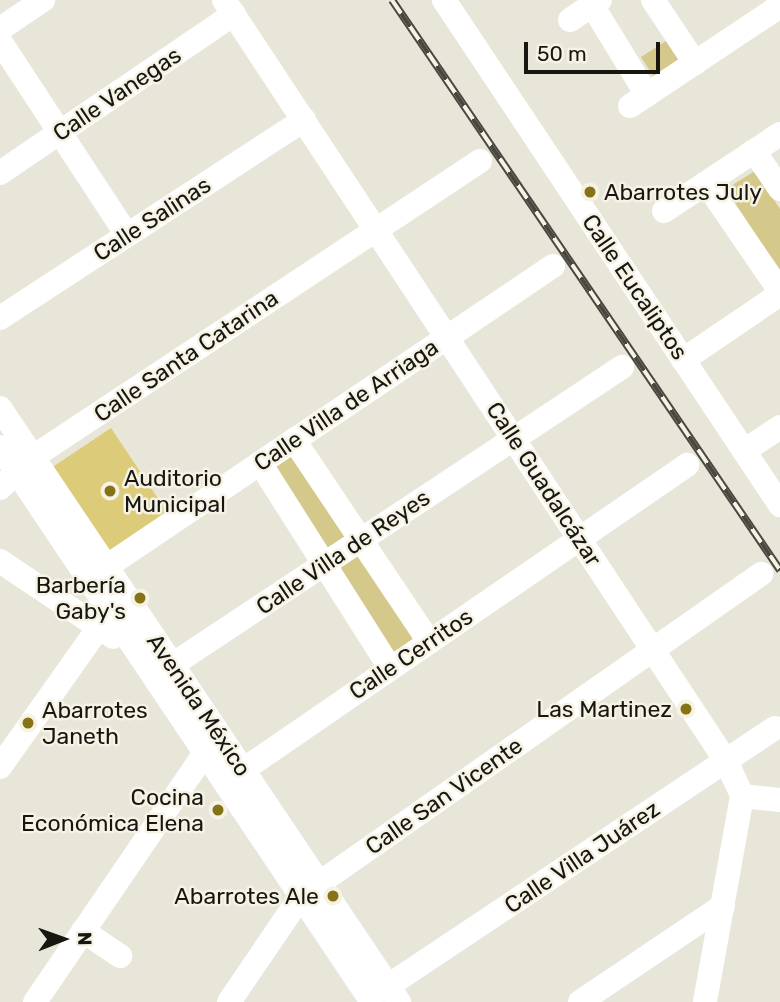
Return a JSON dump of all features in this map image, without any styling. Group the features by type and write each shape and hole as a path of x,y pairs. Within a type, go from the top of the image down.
{"street":[{"path":"0,29 43,0"},
{"name":"Calle Eucaliptos","path":"444,0 780,505"},
{"path":"653,0 695,63"},
{"path":"570,20 596,3 639,100 780,6"},
{"name":"Calle Guadalcázar","path":"229,7 726,761 742,796"},
{"name":"Calle Vanegas","path":"0,173 229,7"},
{"path":"0,41 127,236"},
{"name":"Calle Salinas","path":"0,318 304,120"},
{"path":"664,211 780,134"},
{"path":"754,151 780,189"},
{"name":"Calle Santa Catarina","path":"16,472 480,161"},
{"path":"683,360 780,292 706,183"},
{"name":"Calle Villa de Arriaga","path":"106,567 554,266"},
{"name":"Calle Villa de Reyes","path":"172,665 622,367"},
{"name":"Avenida México","path":"0,408 16,472 106,567 243,770 310,889"},
{"path":"744,451 780,426"},
{"path":"294,440 429,642"},
{"name":"Avenida México","path":"0,447 205,753 310,889 386,997"},
{"path":"261,463 390,668"},
{"name":"Calle Cerritos","path":"243,770 687,465"},
{"path":"0,561 139,654"},
{"name":"Calle San Vicente","path":"229,1002 310,889 761,574"},
{"path":"0,767 99,627"},
{"name":"Calle Villa Juárez","path":"386,997 775,728"},
{"path":"35,1002 205,753"},
{"path":"705,1002 742,796 780,800"},
{"path":"580,1002 723,906"},
{"path":"83,931 120,956"}],"shaded area":[{"path":"669,39 681,59 654,77 641,57"},
{"path":"755,171 780,209 780,271 726,189"},
{"path":"298,449 423,641 391,662 266,470"}],"building":[{"name":"Auditorio Municipal","path":"111,428 169,515 109,555 51,468"}],"railway":[{"path":"392,0 780,570"}],"place":[{"name":"Abarrotes July","path":"590,192"},
{"name":"Auditorio Municipal","path":"110,491"},
{"name":"Barbería Gaby's","path":"140,598"},
{"name":"Las Martinez","path":"686,709"},
{"name":"Abarrotes Janeth","path":"28,723"},
{"name":"Cocina Económica Elena","path":"218,810"},
{"name":"Abarrotes Ale","path":"333,896"}]}
